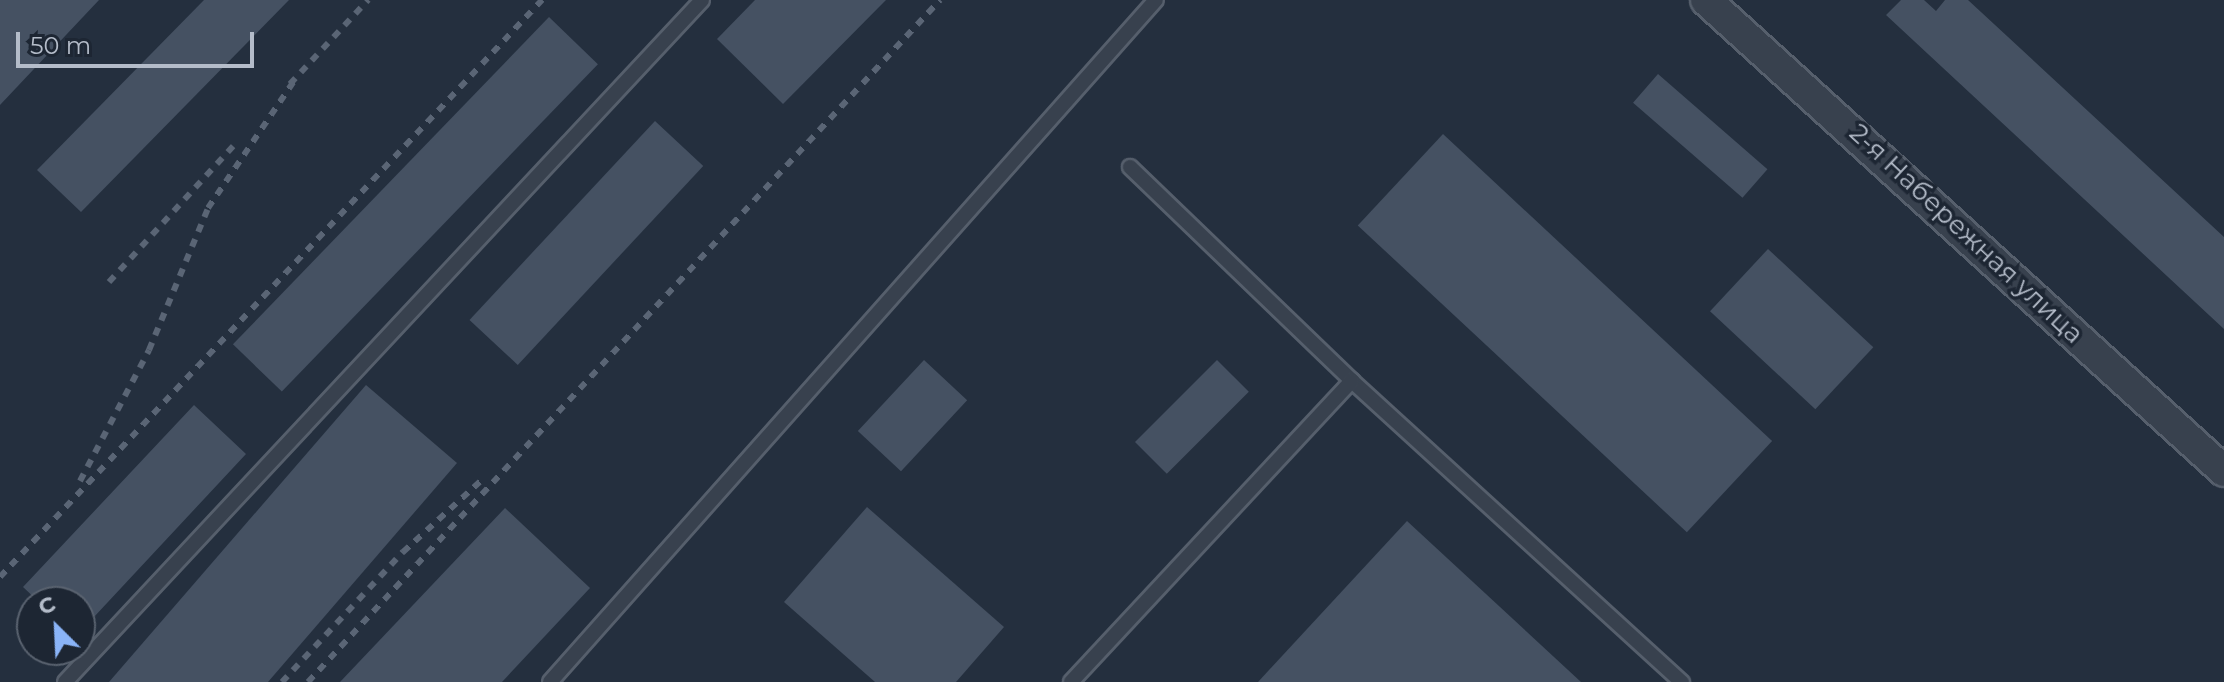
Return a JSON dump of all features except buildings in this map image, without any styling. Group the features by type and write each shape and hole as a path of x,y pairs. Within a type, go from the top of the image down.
{"street":[{"name":"2-я Набережная улица","path":"1706,0 2224,471"}],"lane":[{"path":"65,682 702,0"},
{"path":"550,682 1156,0"},
{"path":"1130,167 1352,381 1682,682"},
{"path":"1071,682 1352,381"}],"railway":[{"path":"290,84 368,0"},
{"path":"0,577 542,0"},
{"path":"308,682 940,0"},
{"path":"80,481 149,350 208,208 296,78"},
{"path":"109,282 236,143"},
{"path":"282,682 403,552 484,478"}]}
